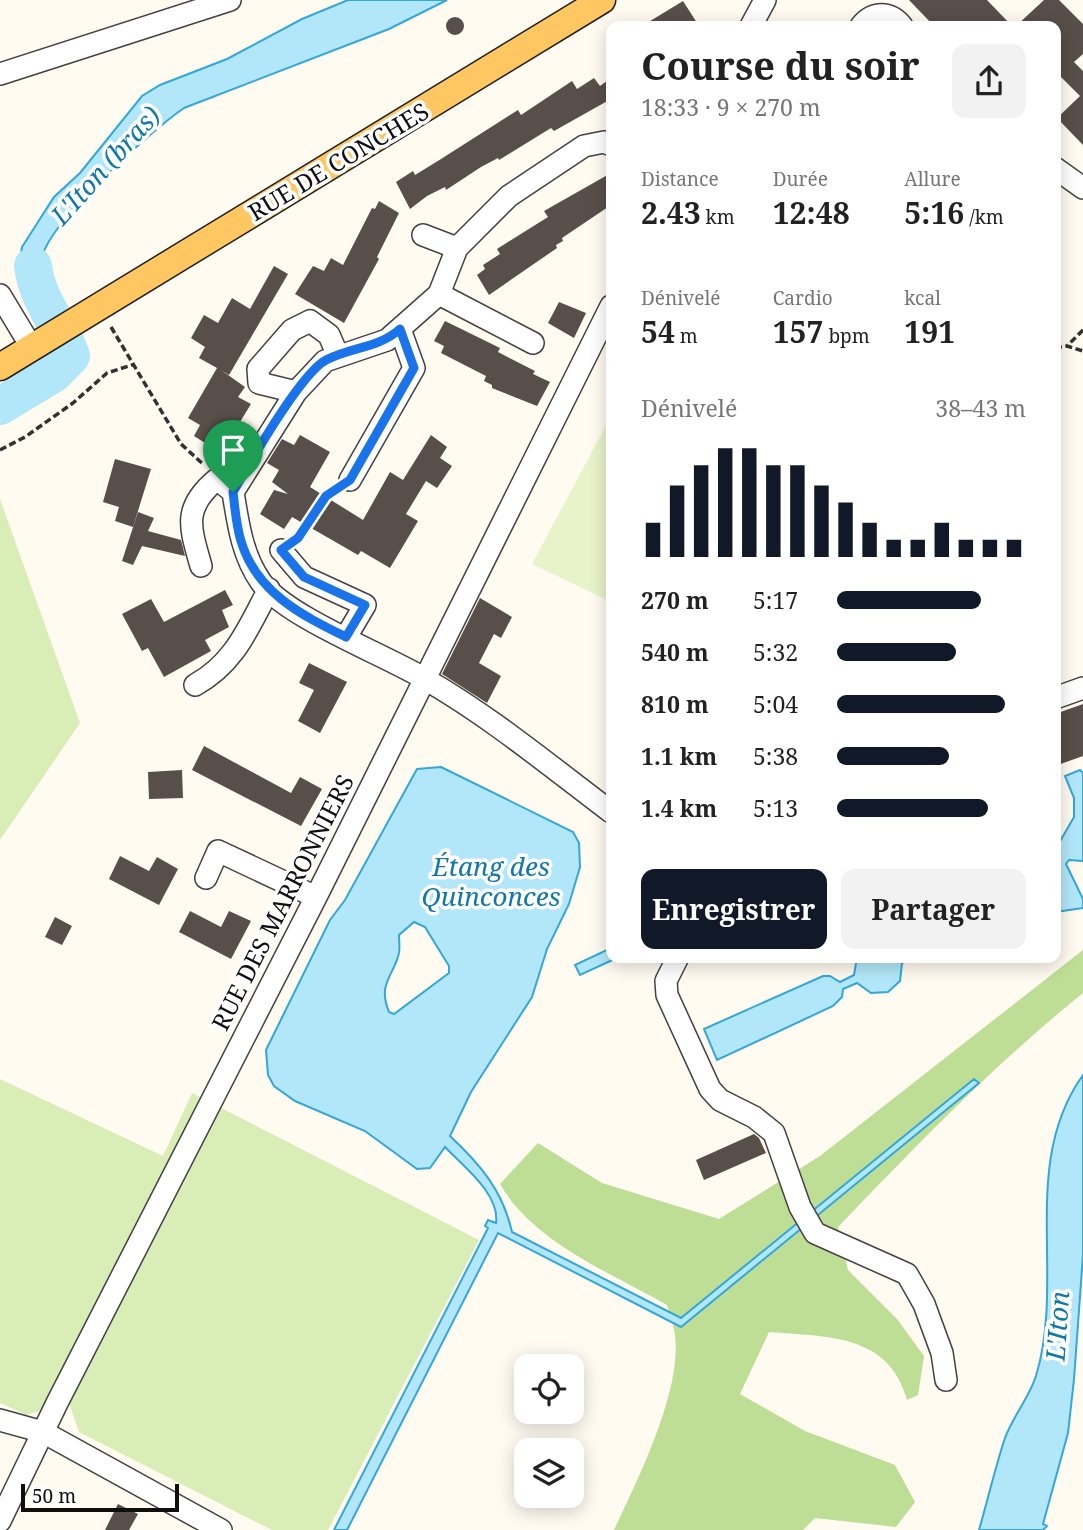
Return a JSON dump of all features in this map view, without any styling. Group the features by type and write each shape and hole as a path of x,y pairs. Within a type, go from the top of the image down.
{"main road":[{"name":"RUE DE CONCHES","path":"39,344 602,0"},
{"path":"0,367 39,344"}],"street":[{"path":"0,74 230,0"},
{"path":"754,21 765,0"},
{"path":"865,21 882,14 898,21"},
{"path":"201,566 193,536 191,509 205,489 225,485 296,392 325,360 387,340 439,293 457,248 509,196 583,146 606,143"},
{"path":"1061,172 1083,188"},
{"path":"423,234 457,248"},
{"path":"439,293 533,343"},
{"path":"0,295 39,344"},
{"name":"RUE DES MARRONNIERS","path":"0,1521 606,316"},
{"path":"296,392 260,383 258,369 292,330 310,321 329,335 338,356"},
{"path":"350,480 414,368 400,329"},
{"path":"225,485 241,541 262,583 269,589 300,615 424,678 485,716 606,808"},
{"path":"281,550 304,577 365,605 346,637"},
{"path":"195,685 210,677 232,657 269,589"},
{"path":"1061,696 1083,688"},
{"path":"206,878 218,851 316,897"},
{"path":"675,963 666,981 667,995 710,1089 720,1100 754,1117 774,1133 800,1207 815,1233 907,1274 924,1304 938,1341 946,1380"},
{"path":"0,1420 43,1432 221,1530"}],"path":[{"path":"99,308 181,444 225,485"},
{"path":"1067,346 1083,330"},
{"path":"1061,347 1083,351"},
{"path":"0,450 25,437 72,403 107,373 135,364"},
{"path":"281,550 298,538 326,496 350,480"}],"green space":[{"path":"606,425 606,600 532,564"},
{"path":"0,499 80,723 0,840"},
{"path":"1083,950 1083,993 988,1077 838,1227 848,1270 897,1319 924,1356 918,1395 907,1400 898,1378 886,1362 870,1350 833,1338 769,1332 740,1394 805,1431 895,1465 915,1502 896,1527 815,1518 803,1530 614,1530 656,1435 672,1383 675,1336 667,1305 598,1268 553,1239 514,1205 500,1184 538,1143 602,1183 719,1219 820,1156"},
{"path":"0,1079 163,1156 192,1093 479,1240 328,1530 272,1530 79,1432 69,1403 26,1415 0,1403"}],"water":[{"path":"348,0 447,0 389,29 184,108 169,119 102,179 60,225 41,262 42,274 59,307 42,317 31,300 22,247 54,197 80,173 142,96 160,85 227,59 302,19"},
{"path":"73,335 83,347 77,372 0,420 0,394 61,355 56,345"},
{"name":"Étang des Quinconces","path":"441,767 573,832 579,843 580,867 569,904 547,949 532,997 471,1092 450,1136 489,1179 503,1204 512,1232 681,1318 974,1079 979,1083 681,1327 498,1233 347,1530 334,1530 488,1228 485,1226 488,1220 496,1223 496,1212 487,1191 445,1147 430,1168 417,1169 365,1131 295,1101 274,1086 268,1075 266,1050 330,920 345,900 417,769","holes":["414,922 425,927 449,966 449,973 394,1014 389,1012 385,994 399,953 399,935"]},
{"path":"1080,770 1083,773 1083,861 1069,860 1066,864 1083,899 1083,908 1061,911 1061,840 1074,817 1074,798 1065,776"},
{"path":"606,950 606,963 580,975 575,965"},
{"path":"856,963 902,963 900,981 888,992 871,993 857,983 843,989 842,997 833,1006 717,1060 704,1029 823,976 830,976 840,982 854,975"},
{"name":"L'Iton","path":"1083,1075 1083,1255 1074,1379 1068,1433 1043,1524 1047,1526 1043,1530 979,1530 1005,1438 1036,1376 1044,1338 1047,1300 1048,1183 1053,1146 1064,1109"}],"building":[{"path":"909,0 987,0 1007,21 929,21"},
{"path":"1044,0 1059,0 1083,24 1083,54 1074,62 1083,71 1083,145 1061,122 1061,114 1080,96 1061,77 1061,21 1021,21"},
{"path":"683,1 696,21 650,21"},
{"path":"451,17 459,17 464,26 462,33 451,35 446,30 446,22"},
{"path":"594,78 600,86 606,82 606,102 554,131 551,128 446,190 445,187 427,196 410,209 396,182 413,171 415,175 518,110 521,115 572,81 577,89"},
{"path":"606,176 606,208 562,238 563,241 556,245 557,248 489,295 477,275 485,269 483,265 500,254 497,249 548,217 544,211"},
{"path":"379,201 399,213 377,257 379,259 344,323 295,294 313,266 324,271 331,258 343,265 372,208 375,209"},
{"path":"274,266 288,274 229,375 221,370 245,387 238,397 251,404 221,453 194,436 200,425 188,418 217,368 199,358 205,347 191,338 204,315 218,323 232,298 250,309"},
{"path":"559,302 586,313 574,338 548,323"},
{"path":"445,321 500,348 498,352 550,382 537,406 492,388 492,385 484,381 486,376 441,353 444,346 434,341"},
{"path":"300,435 330,452 310,487 363,520 390,472 403,480 431,435 447,447 440,458 452,466 437,488 426,481 406,514 418,521 390,568 361,551 358,555 292,517 284,529 260,514 274,490 288,494 272,482 279,470 267,463 282,439 294,445"},
{"path":"115,459 151,469 133,527 115,521 119,507 103,502"},
{"path":"138,512 154,518 148,531 181,540 185,556 142,546 133,565 122,561"},
{"path":"225,590 233,605 222,610 229,627 205,640 211,651 164,677 148,648 142,651 122,614 151,599 164,622"},
{"path":"480,598 512,617 501,638 494,634 479,663 501,676 487,703 442,674"},
{"path":"309,663 347,682 320,733 298,721 314,690 299,683"},
{"path":"1083,704 1083,756 1061,764 1061,712"},
{"path":"204,746 291,793 300,777 322,789 301,826 192,770"},
{"path":"182,770 183,798 149,799 148,772"},
{"path":"120,856 149,871 157,857 178,869 159,905 109,879"},
{"path":"190,911 221,927 229,911 251,921 231,959 179,932"},
{"path":"55,917 72,926 62,945 45,937"},
{"path":"754,1134 766,1153 704,1180 696,1160"},
{"path":"118,1504 138,1514 129,1530 105,1530"}],"waterway":[{"name":"L'Iton (bras)","path":"0,406 53,374 71,356 39,290 33,266"}],"route":[{"path":"400,329 414,368 350,480 326,496 298,538 281,550 304,577 365,605 346,637 300,615 262,583 241,541 233,492 296,392 325,360 387,340 400,329"}]}
